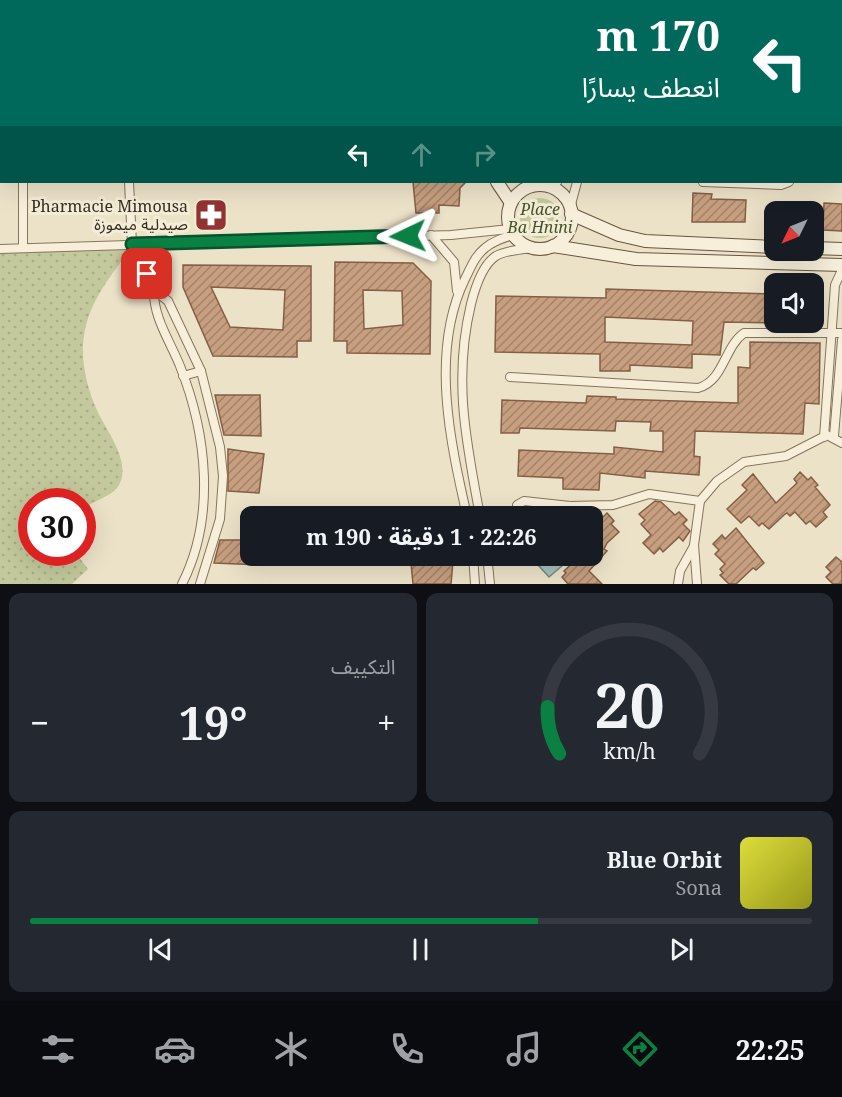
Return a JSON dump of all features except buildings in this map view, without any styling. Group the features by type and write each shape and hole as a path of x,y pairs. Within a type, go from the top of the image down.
{"main road":[{"path":"498,183 511,203"},
{"path":"764,247 645,241 612,233 571,211 562,195 544,184 521,191 511,203 508,215 512,232 523,244 532,248 553,246 636,259 842,269"},
{"path":"553,246 568,231 571,211"},
{"path":"824,248 841,249"}],"street":[{"path":"22,183 23,248"},
{"path":"129,183 132,244 154,290 154,307 183,376 196,420 204,470 204,494 199,534 182,584"},
{"path":"571,211 577,183"},
{"path":"742,183 785,183"},
{"path":"0,249 512,232"},
{"path":"457,293 479,254 495,241 512,232"},
{"path":"431,236 454,262 457,293 449,339 447,393 455,460 465,506"},
{"path":"478,506 461,404 461,373 467,321 479,280 492,260 505,252 532,248"},
{"path":"824,437 838,333 835,285 842,269 841,249"},
{"path":"154,290 168,301 201,371 215,421 223,476 217,534 200,584"},
{"path":"510,377 698,388 714,378 731,346 744,333 838,333"},
{"path":"834,436 842,340"},
{"path":"183,376 201,371"},
{"path":"697,584 694,545 700,501 717,481 744,462 786,456 824,437 834,436 842,443"},
{"path":"517,506 524,501 570,506 613,505 649,494 700,501"},
{"path":"678,584 680,571 694,545"},
{"path":"474,566 475,584"},
{"path":"488,566 490,584"}],"green space":[{"name":"Place Ba Hnini","path":"540,198 554,204 560,218 554,232 540,238 526,232 520,218 526,204"},
{"path":"131,248 96,300 87,323 83,345 85,373 90,391 120,455 122,475 119,485 112,493 96,501 96,488 18,488 18,566 86,566 88,569 72,584 0,584 0,253"}],"water":[{"path":"539,566 562,566 549,577"}],"place":[{"name":"Pharmacie Mimousa صيدلية ميموزة","path":"211,215"}],"route":[{"path":"147,274 132,244 408,236"}]}
